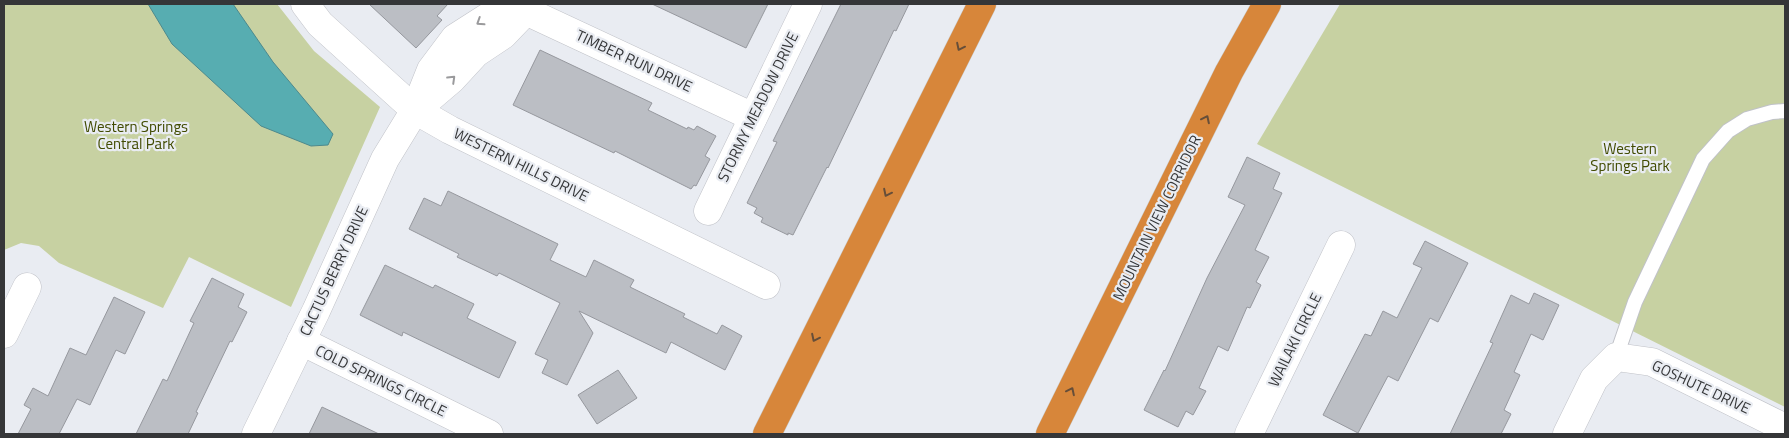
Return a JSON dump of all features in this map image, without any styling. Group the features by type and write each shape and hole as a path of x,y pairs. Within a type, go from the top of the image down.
{"highway":[{"path":"767,434 982,4"},
{"name":"MOUNTAIN VIEW CORRIDOR","path":"1050,434 1229,72 1267,4"}],"street":[{"name":"WESTERN HILLS DRIVE","path":"305,4 320,24 415,110 458,134 766,285"},
{"name":"STORMY MEADOW DRIVE","path":"708,211 808,4"},
{"name":"CACTUS BERRY DRIVE","path":"256,434 385,159 415,110 452,79 476,53 502,35 527,6"},
{"name":"TIMBER RUN DRIVE","path":"527,6 753,117"},
{"name":"WAILAKI CIRCLE","path":"1249,434 1341,245"},
{"path":"4,334 27,287"},
{"name":"COLD SPRINGS CIRCLE","path":"301,341 489,434"},
{"name":"GOSHUTE DRIVE","path":"1616,356 1652,362 1785,428"},
{"path":"1567,434 1594,379 1616,356"}],"lane":[{"path":"1616,356 1635,302 1703,159 1728,131 1747,119 1772,112 1785,111"}],"green space":[{"name":"Western Springs Central Park","path":"4,4 277,4 314,51 380,107 291,307 189,257 163,308 59,263 39,246 21,243 4,250"},
{"name":"Western Springs Park","path":"1340,4 1785,4 1785,407 1257,144"}],"water":[{"path":"148,4 233,4 273,62 333,134 328,145 311,146 261,126 172,44"}],"building":[{"path":"369,4 448,4 437,16 442,20 416,48"},
{"path":"652,4 768,4 746,48"},
{"path":"841,4 909,4 896,31 894,30 828,168 793,235 788,233 788,235 761,222 763,218 754,213 757,208 747,203 777,142 773,141"},
{"path":"540,50 652,103 648,110 687,129 688,127 694,130 697,126 716,136 705,156 710,159 696,186 694,185 691,189 615,151 614,153 513,105"},
{"path":"1247,157 1280,173 1273,189 1282,193 1255,250 1269,257 1256,282 1261,285 1250,308 1247,307 1228,351 1218,346 1199,388 1206,391 1193,415 1186,411 1178,427 1144,410 1165,371 1207,278 1245,205 1228,197"},
{"path":"448,191 558,244 550,260 586,277 594,260 634,280 630,287 685,314 683,317 717,334 722,325 742,336 725,370 671,342 666,353 579,311 593,333 567,385 542,373 548,360 535,354 560,303 499,273 497,276 457,257 459,254 409,229 424,198 441,206"},
{"path":"1425,241 1468,263 1438,322 1430,318 1398,381 1388,376 1358,433 1323,415 1365,334 1371,336 1383,311 1397,318 1422,268 1413,264"},
{"path":"385,265 433,288 435,285 474,304 467,318 516,342 499,378 403,332 402,336 360,315"},
{"path":"212,278 244,294 238,307 247,312 232,342 230,341 196,412 198,413 188,434 136,434 163,379 167,381 194,323 190,321"},
{"path":"1534,293 1559,305 1543,340 1531,334 1514,372 1520,375 1504,410 1511,414 1501,434 1450,434 1493,343 1490,342 1511,295 1529,304"},
{"path":"114,297 145,312 125,354 116,350 90,405 77,399 59,434 18,434 31,409 24,405 33,388 48,396 70,348 86,355"},
{"path":"618,370 637,398 597,424 578,395"},
{"path":"322,407 379,434 309,434"}]}
